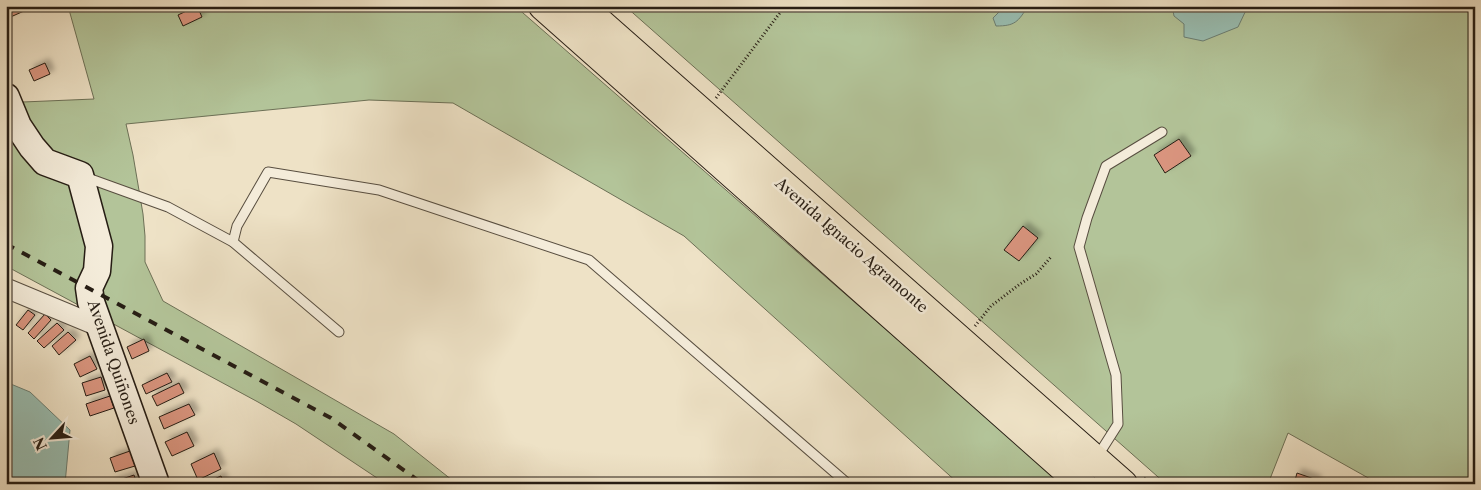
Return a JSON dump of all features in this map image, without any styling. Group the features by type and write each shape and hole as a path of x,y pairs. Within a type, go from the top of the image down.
{"main road":[{"name":"Avenida Ignacio Agramonte","path":"543,6 1087,474 1124,484"},
{"name":"Avenida Ignacio Agramonte","path":"581,6 962,342 1087,474"}],"street":[{"path":"9,108 32,147 45,162 80,176"},
{"name":"Avenida Quiñones","path":"80,176 99,246 97,271 89,288 91,302 156,484"},
{"path":"6,288 100,327"}],"lane":[{"path":"1087,474 1118,424 1116,375 1079,247 1087,218 1106,166 1162,132"},
{"path":"232,242 237,226 268,172 379,190 589,260 848,484"},
{"path":"80,176 168,207 232,242 339,332"}],"path":[{"path":"704,114 785,6"},
{"path":"962,342 991,306 1036,274 1051,257"}],"green space":[{"path":"68,6 515,6 1063,484 959,484 684,236 453,103 369,100 126,124 143,214 145,262 163,301 394,434 457,484 386,484 296,424 258,402 6,266 6,100 23,102 94,99"},
{"path":"625,6 1475,6 1475,484 1379,484 1288,433 1268,484 1166,484"}],"water":[{"path":"997,6 1028,6 1012,24 996,26 993,18 999,12"},
{"path":"1172,6 1248,6 1238,27 1203,41 1184,37 1184,24 1174,16"},
{"path":"6,382 30,392 70,430 65,484 6,484"}],"building":[{"path":"6,6 22,6 24,11 6,19"},
{"path":"197,6 202,17 183,26 178,15"},
{"path":"45,63 50,74 34,81 29,70"},
{"path":"1179,139 1191,156 1165,173 1154,155"},
{"path":"1023,226 1038,238 1019,261 1004,250"},
{"path":"28,310 35,315 23,330 16,325"},
{"path":"45,314 51,320 34,339 28,333"},
{"path":"57,323 64,330 44,348 37,341"},
{"path":"68,332 76,340 59,355 52,346"},
{"path":"144,339 149,351 132,359 127,347"},
{"path":"90,356 97,369 80,377 74,364"},
{"path":"167,373 172,382 146,394 142,385"},
{"path":"101,377 105,390 86,396 82,383"},
{"path":"179,383 184,393 157,406 152,396"},
{"path":"110,396 114,408 90,416 86,404"},
{"path":"189,404 195,415 164,429 159,417"},
{"path":"187,432 194,446 172,456 165,442"},
{"path":"130,451 135,466 115,472 110,458"},
{"path":"214,453 221,469 198,480 191,464"},
{"path":"1297,473 1317,480 1316,484 1294,484"},
{"path":"134,475 137,484 114,484 113,482"},
{"path":"221,476 224,483 203,484"}],"railway":[{"path":"6,244 331,418 423,484"}]}
